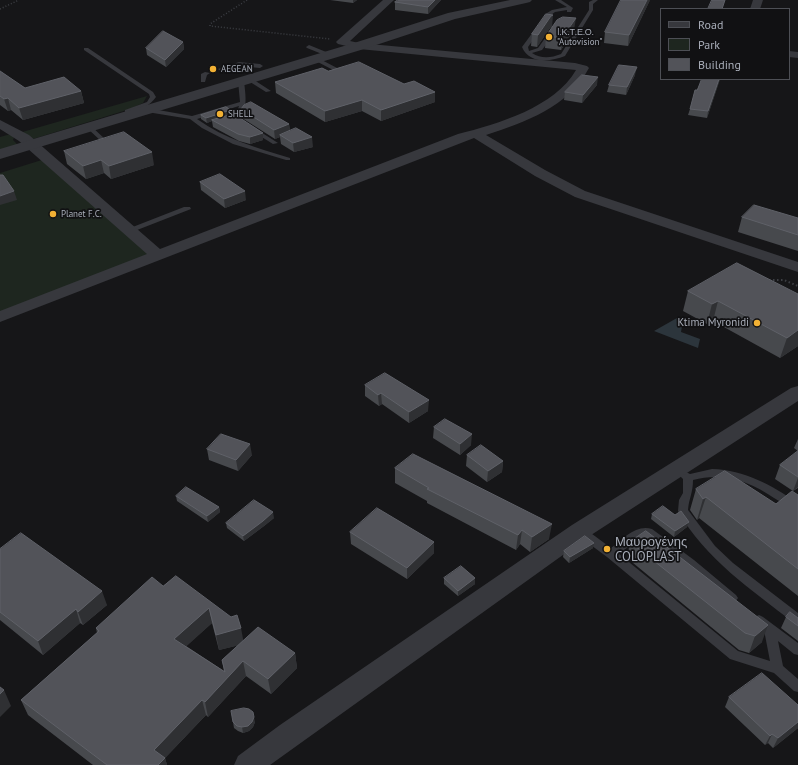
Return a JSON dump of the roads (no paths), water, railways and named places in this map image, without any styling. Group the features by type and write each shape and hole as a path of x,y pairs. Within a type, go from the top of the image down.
{"street":[{"path":"0,317 463,137 495,128 562,96 580,76 582,68 567,65 359,46 342,42 389,0"},
{"path":"0,154 24,138 89,127 245,80 318,54 359,46 452,16 526,0"},
{"path":"0,124 24,138 157,255"},
{"path":"476,134 518,162 580,194 798,267"},
{"path":"248,765 580,531 682,474 798,392"}],"lane":[{"path":"557,0 571,8"},
{"path":"571,8 554,11 549,14 526,47 528,53 535,57 550,58 562,54 591,10 591,3 596,0"},
{"path":"567,14 571,8"},
{"path":"577,20 583,21"},
{"path":"528,53 546,50 559,29"},
{"path":"24,138 137,108 149,103 153,97 86,49"},
{"path":"318,54 337,70"},
{"path":"221,69 239,64 260,66"},
{"path":"203,81 204,74 207,73"},
{"path":"204,127 236,118 242,111 245,80 268,91"},
{"path":"147,110 192,118 243,103"},
{"path":"192,118 204,127 235,143 260,149 288,159"},
{"path":"236,118 242,123"},
{"path":"89,127 104,141"},
{"path":"249,127 277,142 260,149"},
{"path":"129,230 187,209"},
{"path":"798,508 765,486 741,476 724,473 682,474 688,493 684,500 683,512 711,549 729,566 798,620"},
{"path":"580,531 611,554 734,655 778,669 798,687"},
{"path":"611,554 638,533 648,532 690,563 739,603"},
{"path":"751,613 798,650"},
{"path":"769,628 778,669"}],"place":[{"name":"I.Κ.Τ.Ε.Ο. \"Autovision\"","path":"549,37"},
{"name":"AEGEAN","path":"213,69"},
{"name":"SHELL","path":"220,114"},
{"name":"Planet F.C.","path":"53,214"},
{"name":"Ktima Myronidi","path":"757,323"},
{"name":"Μαυρογένης COLOPLAST","path":"607,549"}]}
